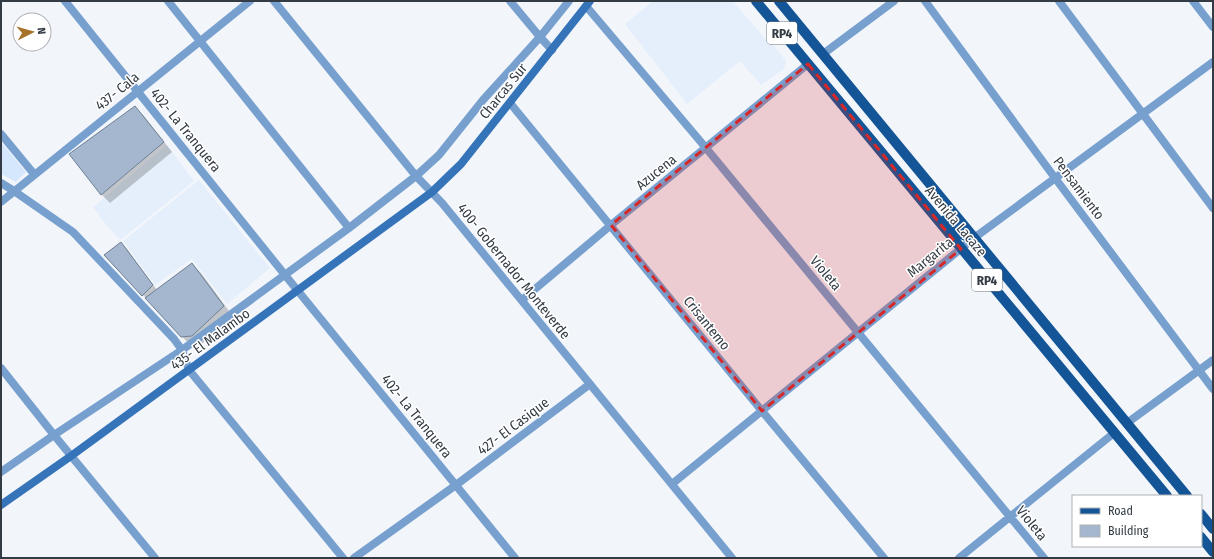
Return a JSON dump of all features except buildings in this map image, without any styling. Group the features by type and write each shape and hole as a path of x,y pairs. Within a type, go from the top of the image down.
{"main road":[{"name":"Avenida Lacaze","path":"756,1 1166,495"},
{"name":"Avenida Lacaze","path":"779,1 1186,495"},
{"name":"Charcas Sur","path":"432,192 461,164 588,3"},
{"path":"808,64 841,96 921,194 954,230 974,238"},
{"name":"435- El Malambo","path":"1,505 71,456 432,192"},
{"path":"1202,515 1213,528"},
{"path":"1202,538 1213,552"}],"street":[{"name":"402- La Tranquera","path":"65,1 515,558"},
{"path":"168,1 349,228"},
{"name":"437- Cala","path":"1,202 250,1"},
{"name":"400- Gobernador Monteverde","path":"274,1 416,176 432,192 522,300 732,558"},
{"path":"510,1 552,50"},
{"path":"1,472 182,350 349,228 416,176 439,154 483,100 540,37 569,1"},
{"path":"823,54 894,1"},
{"name":"Pensamiento","path":"925,1 1213,389"},
{"path":"1059,1 1213,208"},
{"path":"1193,1 1213,27"},
{"name":"Violeta","path":"588,3 1044,558"},
{"name":"Margarita","path":"672,484 974,238 1213,62"},
{"name":"Azucena","path":"522,300 611,225 808,64"},
{"name":"Crisantemo","path":"510,103 884,558"},
{"path":"1,134 34,174"},
{"path":"1,183 73,232 174,339 182,350 189,370 343,558"},
{"path":"1127,423 1213,360"},
{"path":"1,368 155,558"},
{"name":"427- El Casique","path":"354,558 456,485 590,384"},
{"path":"959,558 1114,433"}],"highlighted area":[{"path":"808,64 961,249 762,411 611,225"}],"shaded area":[{"path":"653,1 733,1 766,40 769,39 786,61 784,69 761,85 740,61 687,104 625,24"},
{"path":"1,142 26,172 16,182 1,174"},
{"path":"167,145 194,181 120,240 93,207"},
{"path":"199,180 270,268 227,304 192,259 155,285 123,241"}]}
